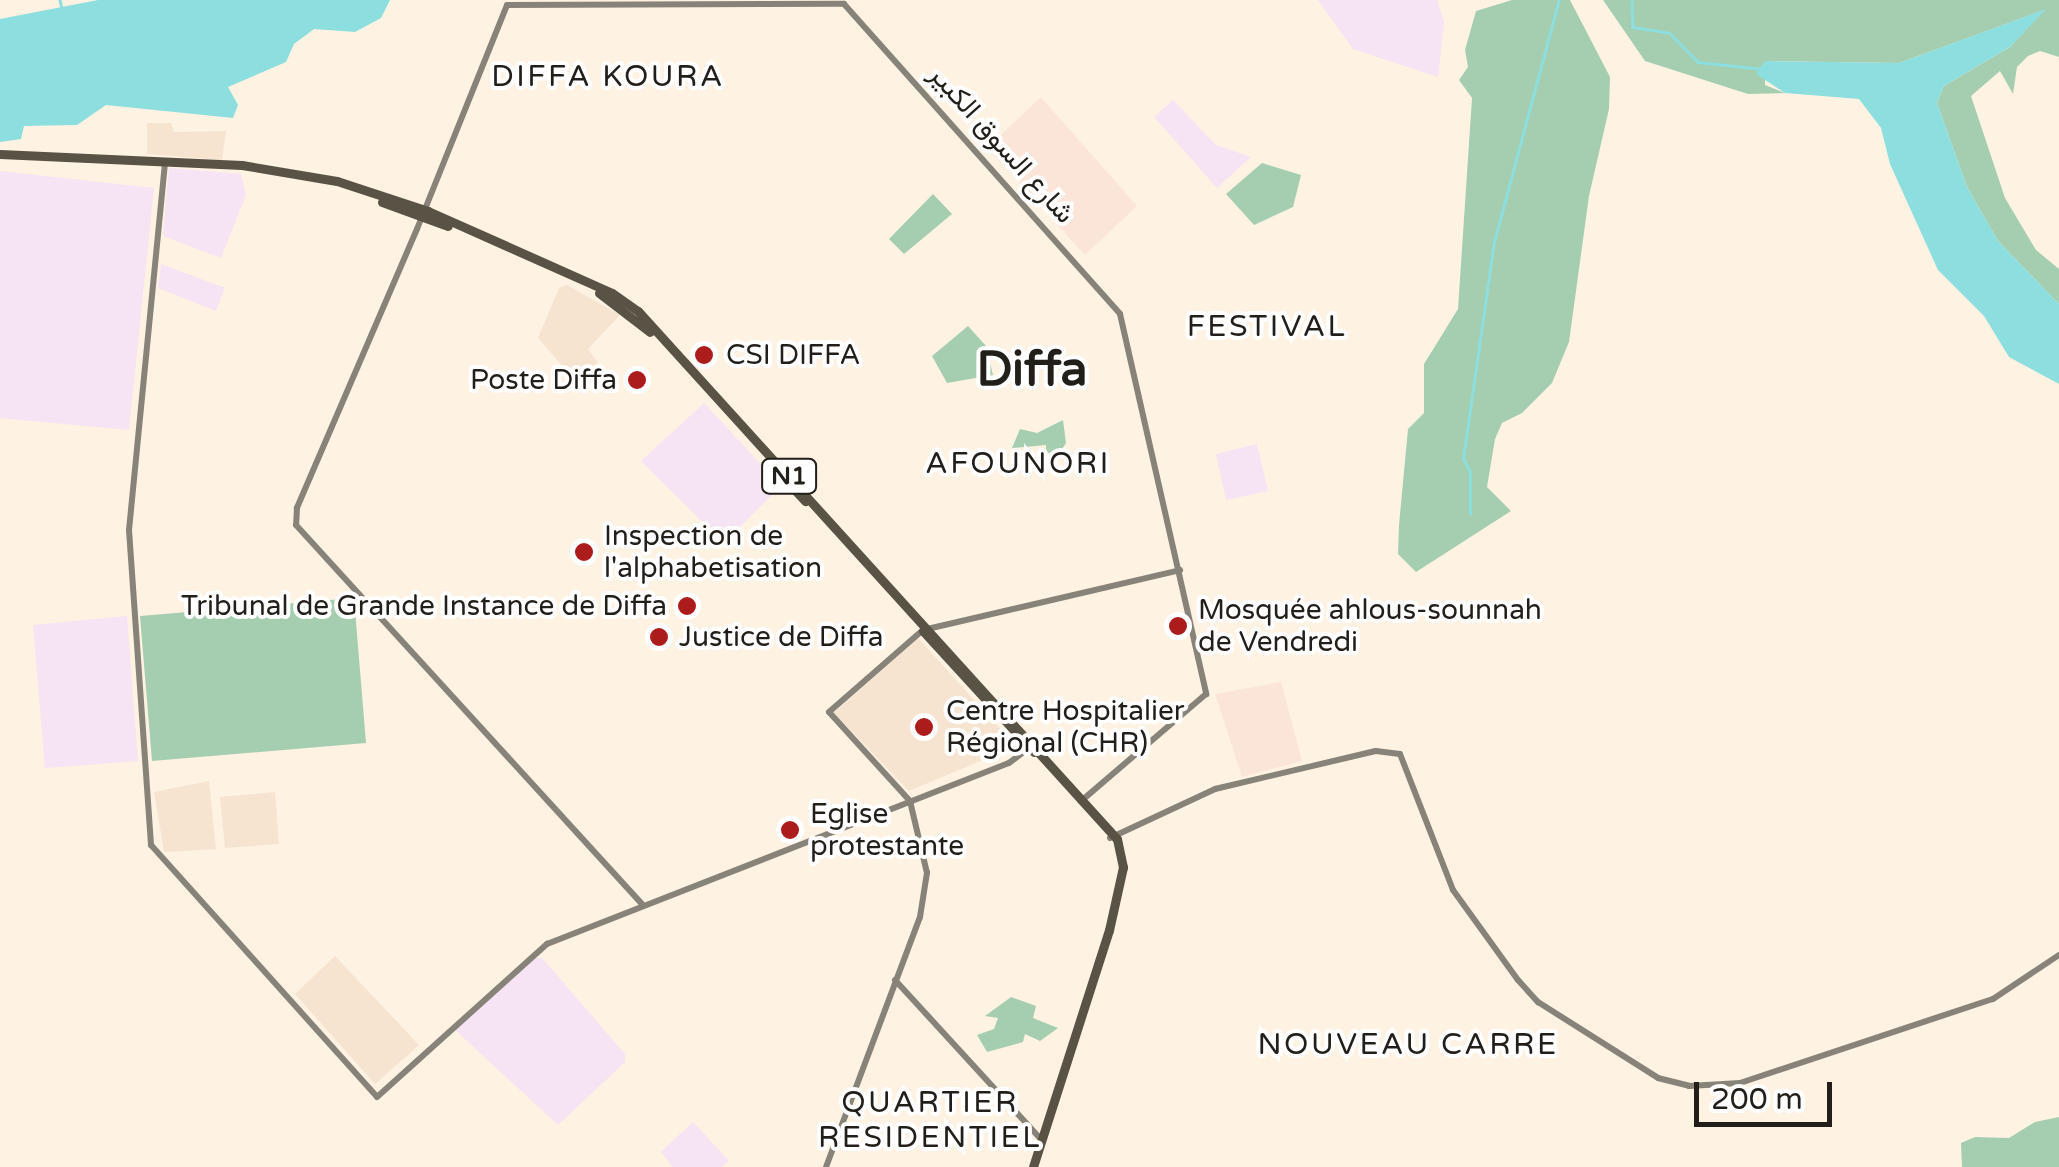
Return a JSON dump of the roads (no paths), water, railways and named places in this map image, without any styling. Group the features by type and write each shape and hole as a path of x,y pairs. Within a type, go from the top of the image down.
{"highway":[{"name":"N1","path":"0,154 283,174 424,211 603,295 634,316 1082,800"},
{"path":"1030,1167 1063,1088 1121,882 1112,836 1082,800"},
{"path":"1030,1167 1116,881 1112,836"}],"street":[{"name":"شارع السوق الكبير","path":"642,904 296,525 297,508 508,5 844,4 1118,308 1180,570 1205,700 1082,800"},
{"path":"167,163 130,530 154,852 376,1097 539,949 642,904 1009,763 1032,745"},
{"path":"826,1167 926,892 924,854 910,802 829,712 926,630 1180,570"},
{"path":"1112,836 1215,789 1376,751 1400,754 1453,890 1518,980 1538,1002 1658,1078 1689,1086 1740,1083 1993,1000 2059,955"},
{"path":"895,980 1039,1137"}],"water":[{"path":"98,0 390,0 381,18 355,32 314,29 294,44 286,62 228,87 238,105 233,118 106,105 77,125 24,126 21,139 0,142 0,19"},
{"path":"2046,9 2010,47 1944,86 1937,103 1967,187 1998,241 2059,304 2059,384 2009,357 1984,316 1938,270 1890,164 1881,128 1859,99 1785,93 1756,74 1765,61 1899,63"}],"waterway":[{"path":"60,0 62,9"},
{"path":"1470,514 1470,472 1463,459 1494,242 1559,0"},
{"path":"1632,0 1633,27 1670,33 1698,62 1763,69"}],"place":[{"name":"CSI DIFFA","path":"704,355"},
{"name":"Poste Diffa","path":"637,380"},
{"name":"Inspection de l'alphabetisation","path":"584,552"},
{"name":"Tribunal de Grande Instance de Diffa","path":"687,606"},
{"name":"Mosquée ahlous-sounnah de Vendredi","path":"1178,626"},
{"name":"Justice de Diffa","path":"659,637"},
{"name":"Centre Hospitalier Régional (CHR)","path":"924,727"},
{"name":"Eglise protestante","path":"790,830"}],"district":[{"name":"DIFFA KOURA","path":"608,77"},
{"name":"FESTIVAL","path":"1267,327"},
{"name":"Diffa","path":"1032,371"},
{"name":"AFOUNORI","path":"1018,464"},
{"name":"NOUVEAU CARRE","path":"1408,1045"},
{"name":"QUARTIER RESIDENTIEL","path":"930,1120"}]}
